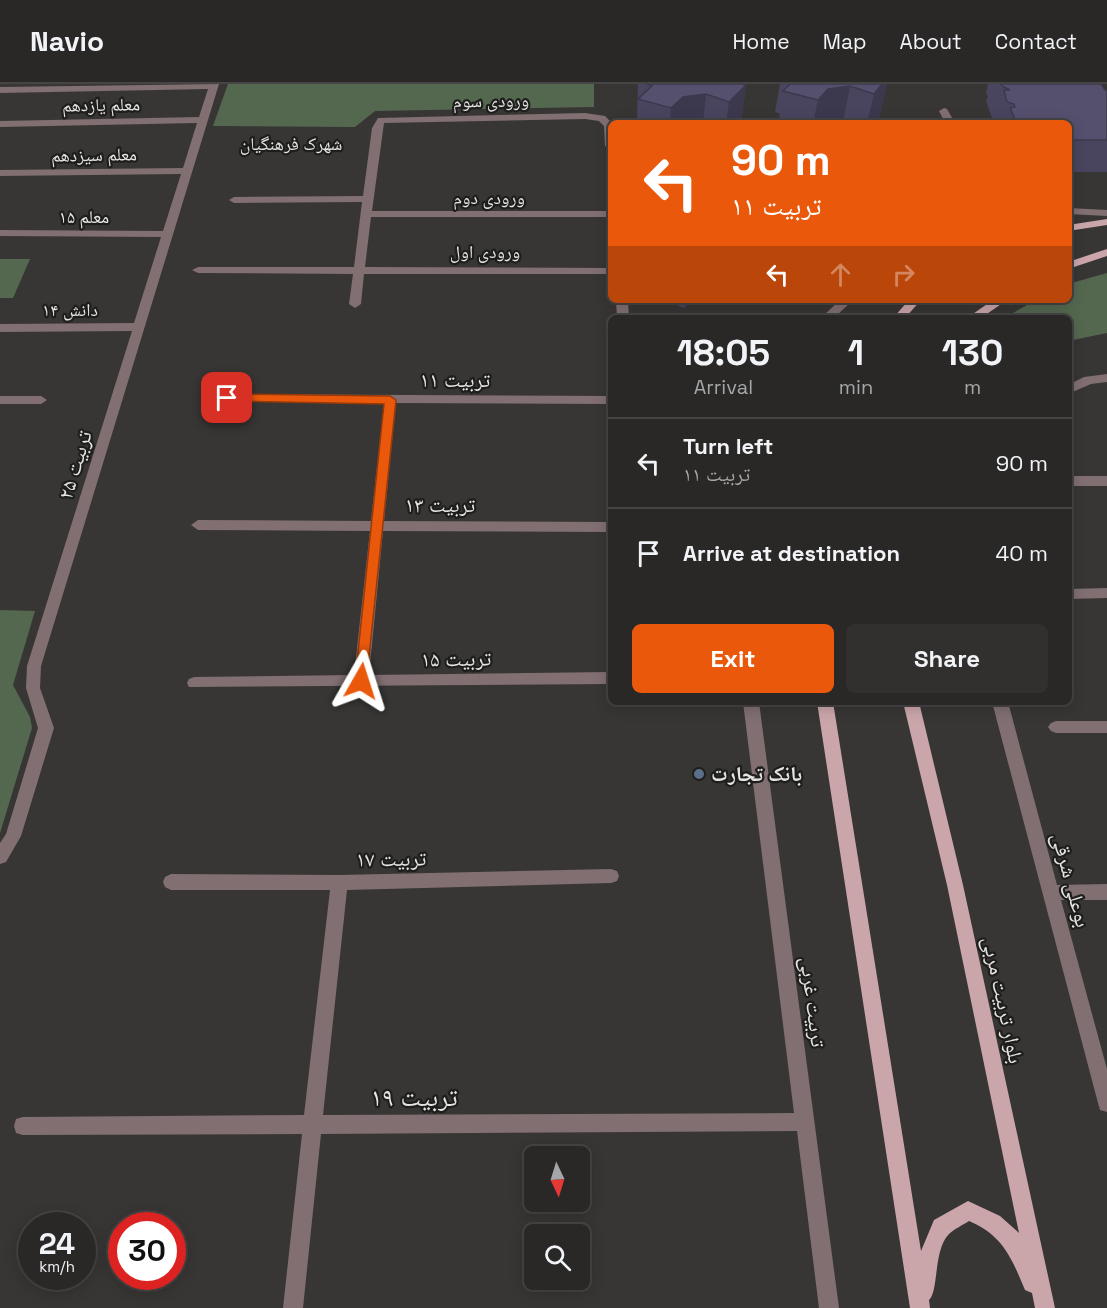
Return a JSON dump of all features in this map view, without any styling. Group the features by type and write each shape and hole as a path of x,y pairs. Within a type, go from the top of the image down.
{"main road":[{"path":"1072,227 1107,222"},
{"path":"1072,265 1107,252"},
{"path":"902,315 912,303"},
{"path":"977,315 996,303"},
{"path":"825,705 922,1308"},
{"name":"بلوار تربیت مربی","path":"912,705 955,885 1043,1308"},
{"path":"922,1308 925,1266 941,1227 968,1211 990,1219 1010,1234 1029,1272 1043,1308"}],"street":[{"path":"0,90 214,85"},
{"name":"تربیت ۲۵","path":"0,856 13,836 46,728 33,687 34,666 214,85"},
{"path":"944,111 948,120"},
{"name":"ورودی سوم","path":"370,199 377,128 381,120 585,116 602,118 608,124"},
{"name":"معلم یازدهم","path":"0,124 203,120"},
{"name":"معلم سیزدهم","path":"0,173 188,171"},
{"path":"234,200 370,199 355,304"},
{"path":"1072,211 1107,213"},
{"name":"ورودی دوم","path":"368,214 608,214"},
{"name":"معلم ۱۵","path":"0,233 168,234"},
{"name":"ورودی اول","path":"198,270 608,271"},
{"path":"830,315 844,303"},
{"name":"دانش ۱۴","path":"0,328 140,327"},
{"path":"1072,388 1088,380 1107,378"},
{"name":"تربیت ۱۱","path":"227,398 608,400"},
{"path":"0,400 41,400"},
{"path":"361,681 390,400"},
{"path":"1072,481 1107,481"},
{"name":"تربیت ۱۳","path":"198,525 608,527"},
{"path":"1072,594 1107,593"},
{"name":"تربیت ۱۵","path":"194,683 608,678"},
{"name":"تربیت غربی","path":"751,705 829,1308"},
{"name":"بوعلی شرقی","path":"1001,705 1107,1103"},
{"path":"1056,727 1107,727"},
{"name":"تربیت ۱۷","path":"171,882 339,883 611,876"},
{"path":"293,1308 339,883"},
{"path":"1051,893 1107,892"},
{"name":"تربیت ۱۹","path":"22,1126 805,1122"}],"green space":[{"path":"228,84 594,84 594,107 375,111 355,127 213,126"},
{"path":"0,259 30,259 13,298 0,298"},
{"path":"1107,273 1107,333 1072,340 1072,315 1009,315 1031,303 1072,303 1072,283"},
{"path":"0,610 35,611 13,685 30,717 32,728 0,833"}],"building":[{"path":"647,84 746,85 729,102 706,94 683,97 671,108 638,99 652,86"},
{"path":"790,84 882,84 874,94 850,86 828,89 818,100 783,91"},
{"path":"1001,84 1101,84 1107,90 1107,140 1072,140 1072,120 1016,120 1010,108 1015,107 1014,104 1007,102 1004,90 1010,90"}],"place":[{"name":"بانک تجارت","path":"699,774"}],"district":[{"name":"شهرک فرهنگیان","path":"291,144"}],"route":[{"path":"227,398 390,400 361,681"}]}
